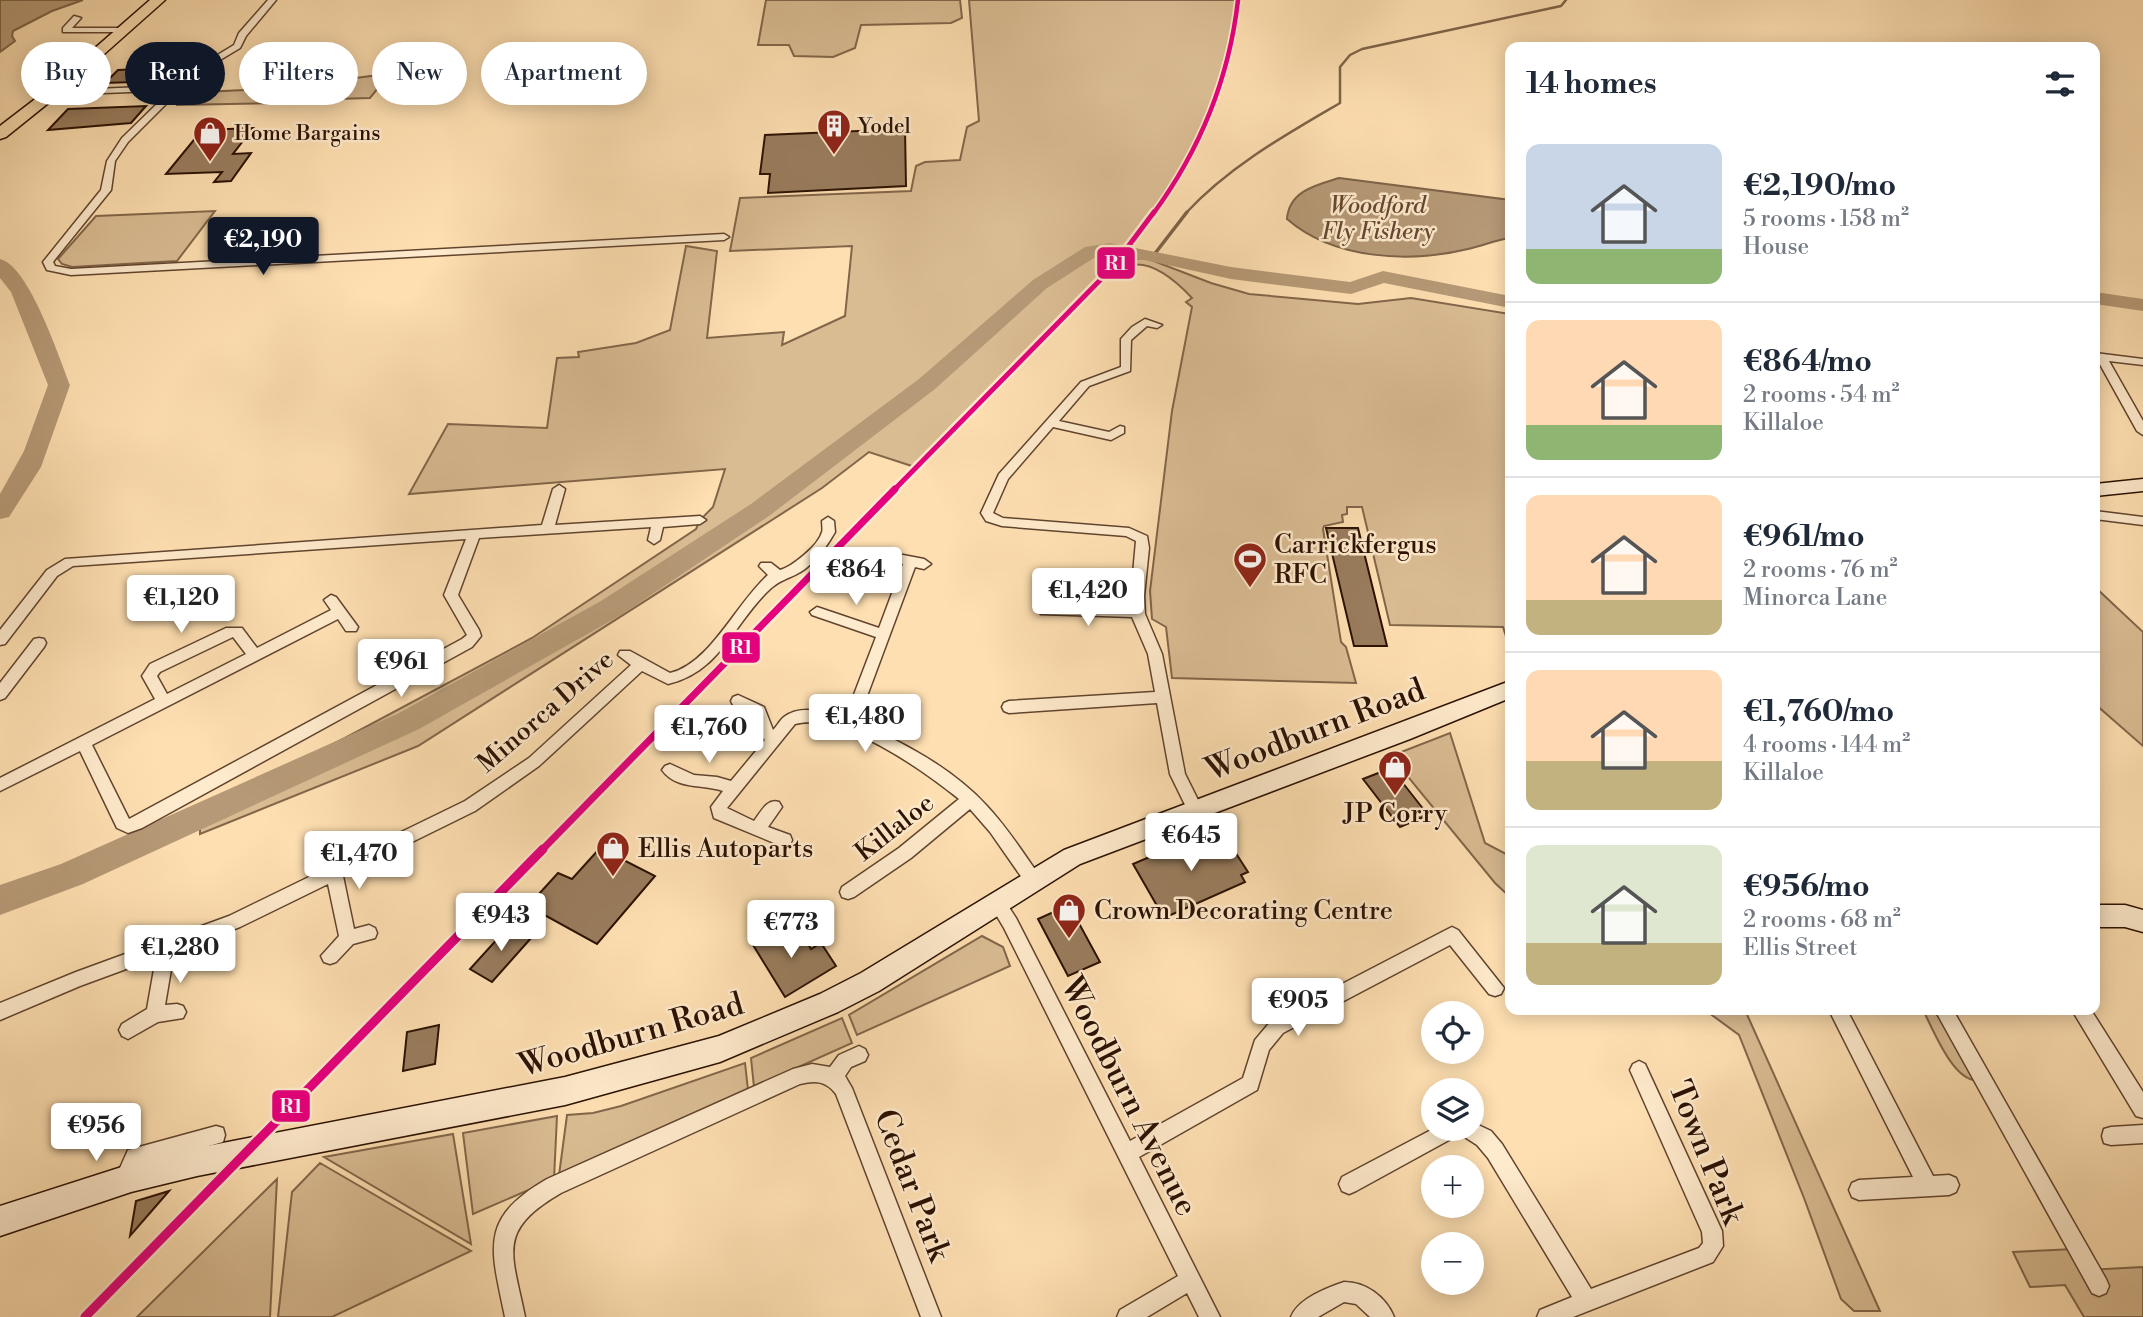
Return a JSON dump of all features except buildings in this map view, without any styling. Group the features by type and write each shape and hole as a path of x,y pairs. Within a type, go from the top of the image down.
{"highway":[{"path":"109,42 158,0"},
{"path":"0,134 37,105"}],"street":[{"path":"225,54 237,46 242,35 272,0"},
{"path":"77,18 66,30 122,30"},
{"path":"35,107 62,97 125,92"},
{"path":"153,105 111,161 106,190 52,256 48,262 51,268 71,272 724,237"},
{"path":"1146,321 1125,340 1126,369 1088,381 1003,477 991,498 988,515 1007,523 1124,531 1139,535 1143,542 1137,612 1154,651 1175,771 1182,793 1195,810"},
{"path":"2100,356 2143,362"},
{"path":"2100,359 2143,431"},
{"path":"1051,424 1113,437"},
{"path":"2100,489 2143,485"},
{"path":"547,530 559,489"},
{"path":"2100,516 2143,521"},
{"path":"0,640 52,573 70,562 700,520"},
{"name":"Minorca Drive","path":"625,655 668,679 685,675 720,643 758,593 778,576 793,571 824,541 829,532 828,521"},
{"path":"654,540 658,523"},
{"path":"84,743 123,823 128,826 136,824 467,643 474,636 473,629 454,604 451,595 474,534"},
{"path":"849,725 883,634 917,563 882,556"},
{"path":"766,566 778,576"},
{"path":"331,600 351,627"},
{"path":"1041,609 1137,612"},
{"path":"0,786 340,612"},
{"path":"817,612 883,634"},
{"path":"164,702 149,676 155,668 166,662 231,632 237,632 255,656"},
{"path":"0,694 39,643"},
{"name":"Minorca Drive","path":"0,1012 76,980 234,922 470,806 534,762 640,664"},
{"path":"0,671 17,671"},
{"name":"Woodburn Road","path":"0,1221 125,1180 203,1161 565,1091 710,1052 838,999 903,963 1033,880 1085,852 1402,733 1505,691"},
{"path":"1009,707 1164,696"},
{"path":"738,701 759,711 765,732 775,738"},
{"name":"Killaloe","path":"784,840 720,813 720,805 790,720 800,715 818,716 849,725 942,777 970,799 1033,880"},
{"path":"670,770 692,781 717,783 734,789"},
{"name":"Killaloe","path":"848,892 905,853 970,799"},
{"path":"757,830 774,807"},
{"path":"334,873 348,938"},
{"name":"Woodburn Avenue","path":"997,902 1210,1317"},
{"path":"2100,916 2125,916 2143,920"},
{"path":"1127,1153 1251,1084 1261,1046 1277,1027 1448,931 1495,988"},
{"path":"330,956 348,938 369,933"},
{"path":"155,1014 166,949"},
{"path":"128,1031 155,1014 177,1012"},
{"path":"1841,1015 1928,1186"},
{"path":"1947,1015 2099,1286"},
{"path":"2084,1015 2143,1109"},
{"path":"515,1317 502,1244 507,1224 523,1204 554,1186 799,1075 821,1072 834,1077 845,1061 859,1055"},
{"name":"Town Park","path":"1547,1317 1706,1255 1713,1245 1712,1231 1639,1070"},
{"name":"Cedar Park","path":"834,1077 846,1095 931,1317"},
{"path":"2111,1136 2143,1134"},
{"path":"125,1180 135,1157 216,1135"},
{"path":"1484,1140 1495,1151 1586,1300"},
{"path":"1349,1184 1430,1141"},
{"path":"1859,1190 1949,1185"},
{"path":"1127,1317 1190,1280"},
{"path":"1301,1317 1332,1295 1345,1291 1365,1297 1384,1317"}],"shaded area":[{"path":"766,0 960,0 962,18 951,23 861,25 855,48 833,57 794,56 789,45 758,45"},
{"path":"969,0 1238,0 1227,68 1202,133 1165,196 1120,256 1070,314 918,468 869,452 822,488 418,746 200,834 200,810 345,738 532,638 696,529 700,520 713,507 725,469 409,494 448,424 547,428 557,358 579,357 578,352 636,343 670,330 686,246 717,251 707,338 784,332 782,345 845,316 852,246 730,251 740,198 911,191 916,166 925,162 960,160 967,127 979,121"},
{"path":"372,76 370,98 358,98 358,78"},
{"path":"239,90 239,104 225,104 225,91"},
{"path":"215,211 177,261 72,267 62,264 58,259 96,216"},
{"path":"1146,258 1211,283 1249,294 1358,304 1411,298 1505,313 1505,633 1503,627 1390,625 1362,507 1347,507 1347,514 1342,515 1343,522 1324,526 1323,529 1341,642 1346,647 1356,683 1172,678 1166,627 1152,619 1150,591 1172,411 1192,307 1186,302 1192,298 1162,272 1143,265 1125,267 1131,259"},
{"path":"2100,592 2143,632 2143,746 2100,708"},
{"path":"1450,733 1485,843 1505,853 1505,892 1495,883 1391,756"},
{"path":"982,936 1003,947 1010,966 857,1035 849,1015"},
{"path":"1712,1015 1747,1015 1880,1311 1854,1311 1841,1299 1739,1035"},
{"path":"1926,1015 1943,1015 1979,1080 1970,1079 1961,1073 1939,1042"},
{"path":"842,1018 852,1043 754,1087 751,1058"},
{"path":"745,1063 748,1090 559,1175 567,1115 593,1113 621,1106"},
{"path":"557,1116 554,1179 473,1214 463,1133"},
{"path":"453,1134 471,1244 324,1157"},
{"path":"320,1163 471,1251 332,1317 278,1317 292,1192"},
{"path":"277,1179 270,1317 137,1317"},
{"path":"2074,1249 2087,1270 2143,1267 2143,1317 2084,1317 2065,1285 2030,1287 2013,1252"}],"water":[{"path":"0,0 83,0 52,11 13,31 15,41 0,52"},
{"name":"Woodford Fly Fishery","path":"1339,178 1505,199 1505,239 1473,248 1422,256 1373,255 1350,250 1306,233 1287,219 1293,202 1313,187"}],"waterway":[{"path":"1187,212 1238,167 1340,103 1340,67 1350,55 1362,49 1561,6 1566,0"},
{"path":"1153,256 1187,212"},
{"path":"0,900 72,874 409,721 611,608 760,510 927,384 1040,284 1092,251 1110,249 1140,253 1231,273 1351,288 1383,277 1505,301"},
{"path":"0,265 21,291 59,385 29,467 0,511"},
{"path":"2100,299 2143,305"}],"transit line":[{"name":"R1","path":"85,1317 1112,268 1178,177 1213,109 1234,37 1238,0"}],"place":[{"name":"Yodel","path":"834,156"},
{"name":"Home Bargains","path":"210,163"},
{"name":"Carrickfergus RFC","path":"1250,589"},
{"name":"JP Corry","path":"1395,797"},
{"name":"Ellis Autoparts","path":"613,878"},
{"name":"Crown Decorating Centre","path":"1069,940"}]}
